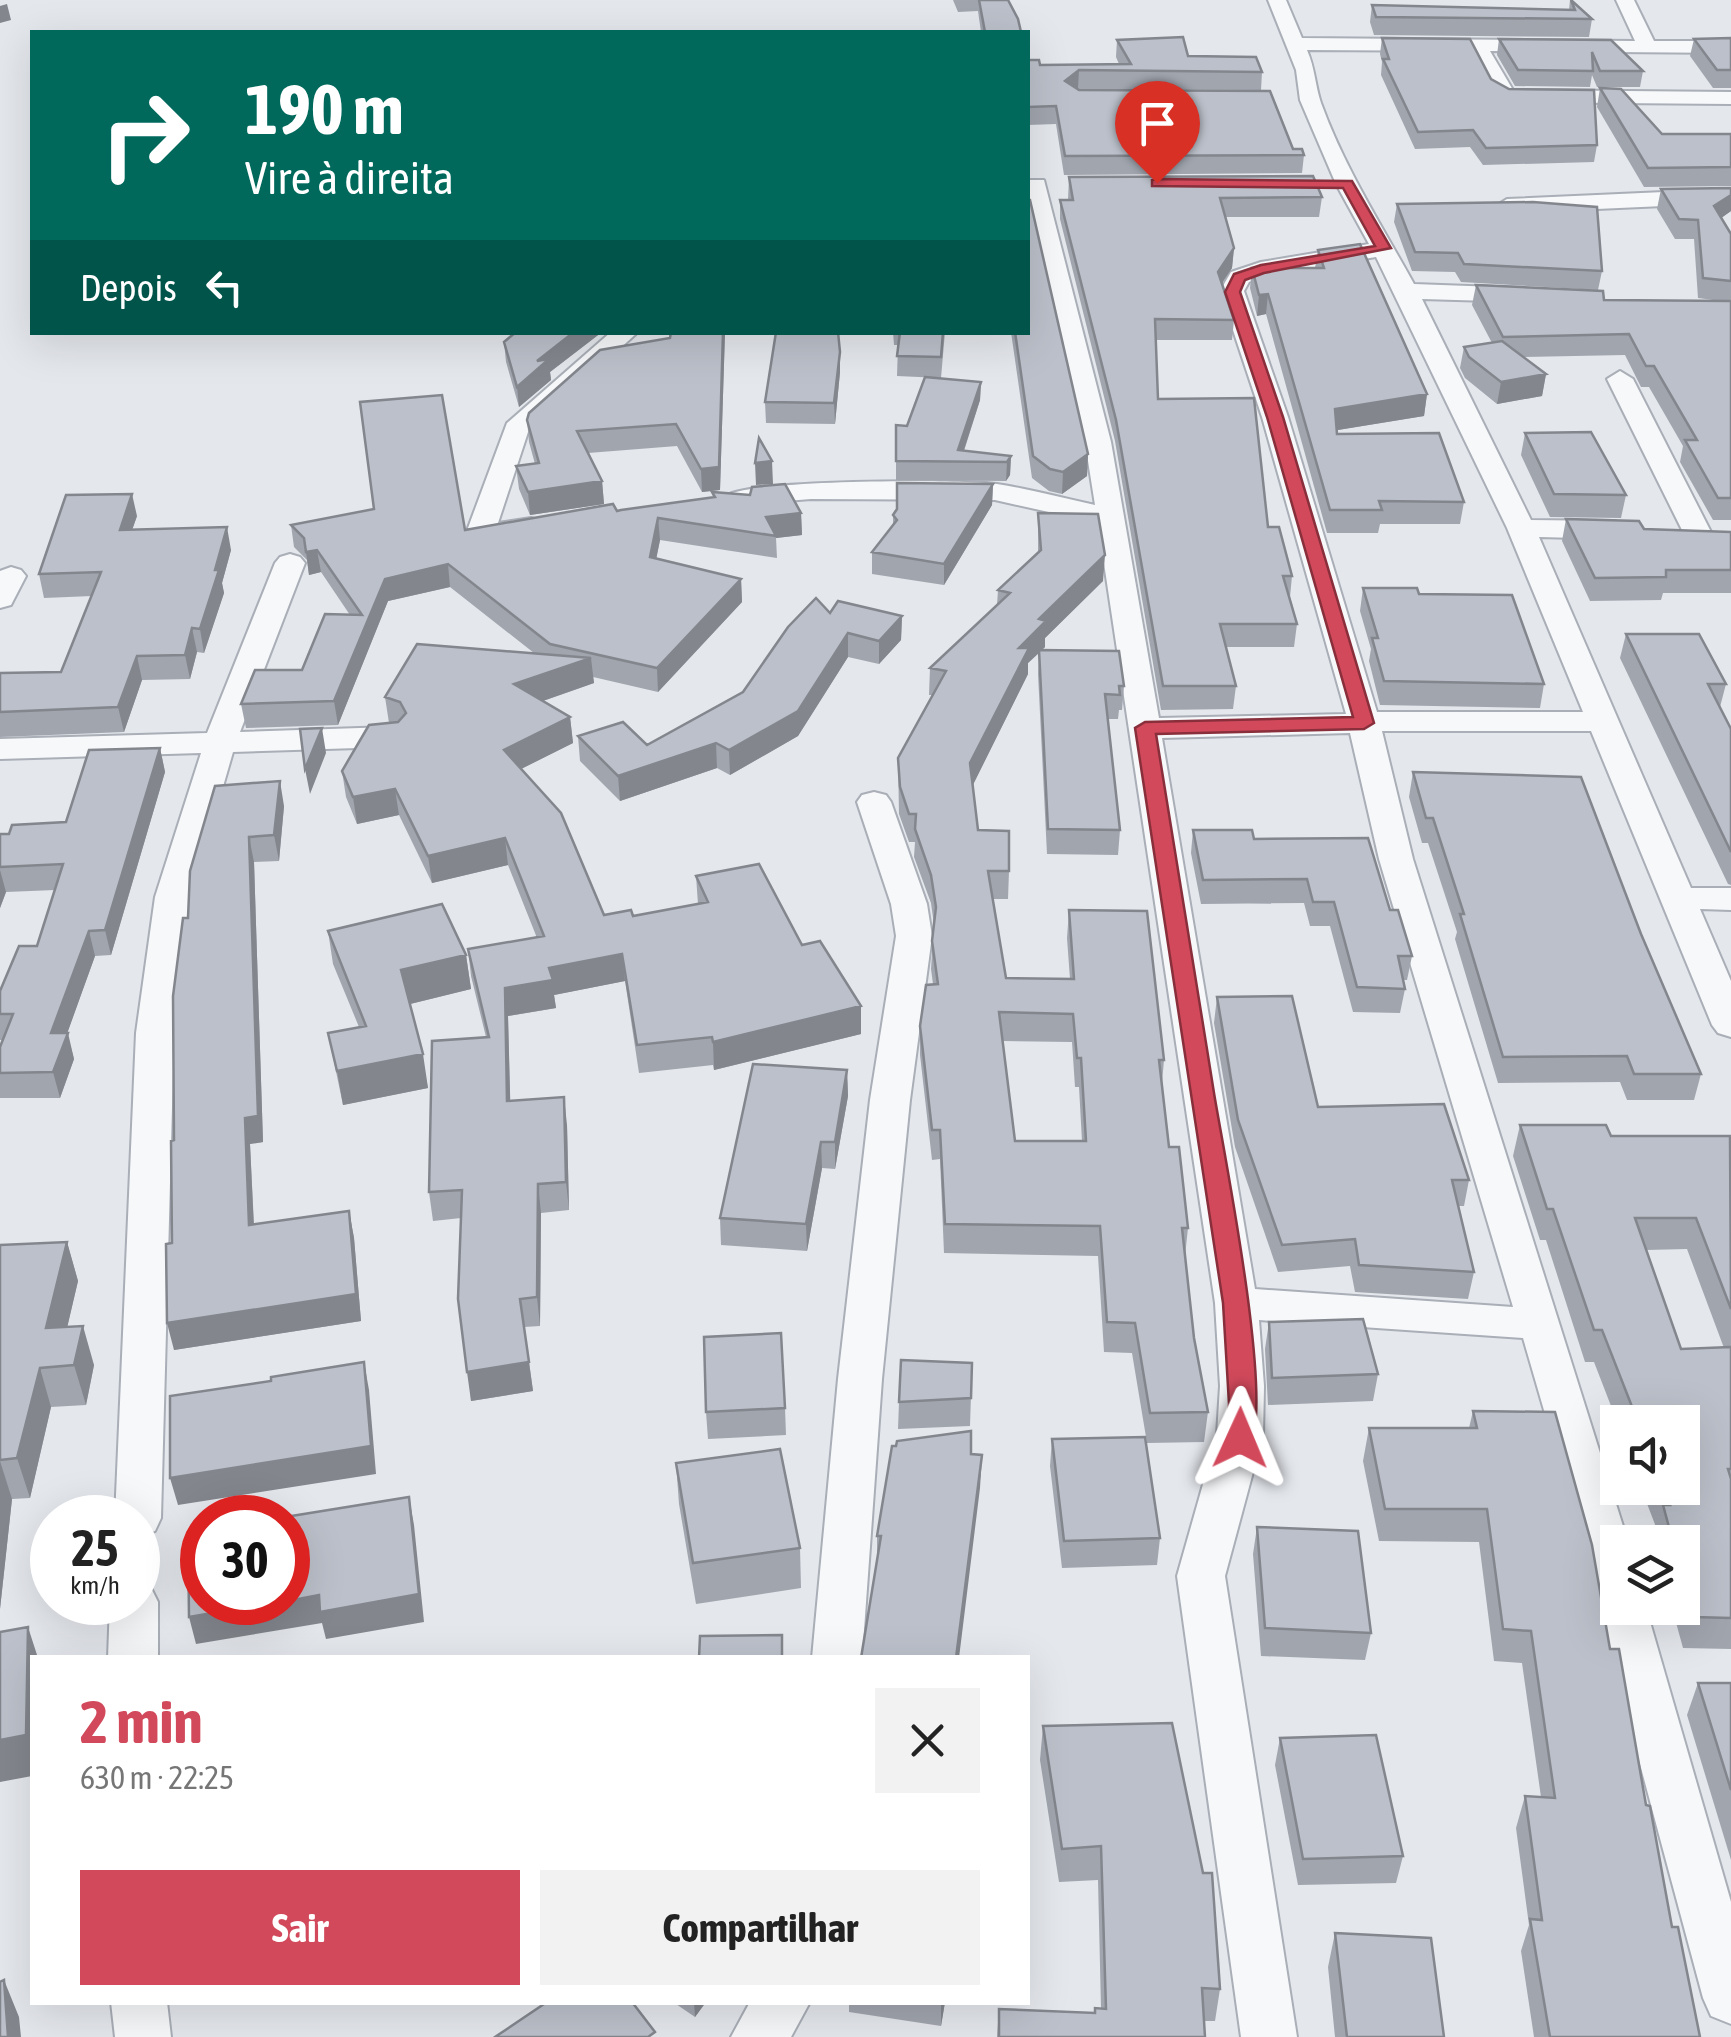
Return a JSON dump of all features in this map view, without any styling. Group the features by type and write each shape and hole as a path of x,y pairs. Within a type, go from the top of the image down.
{"street":[{"path":"1277,0 1306,70 1300,100 1384,248 1521,528 1731,1025"},
{"path":"1626,0 1647,46"},
{"path":"1294,44 1731,47"},
{"path":"1477,45 1498,90 1508,96 1731,98"},
{"path":"1039,185 1098,442 1236,1303 1242,1404 1240,1438 1205,1540 1201,1576 1269,2037"},
{"path":"1478,206 1731,196"},
{"path":"1384,248 1261,269 1239,277 1232,292 1275,417 1364,723 1396,858 1600,1529"},
{"path":"1406,291 1545,297"},
{"path":"556,523 498,532 482,528 516,430 623,335"},
{"path":"1620,379 1697,532"},
{"path":"718,500 812,491 996,492 1111,517"},
{"path":"1521,528 1731,532"},
{"path":"139,1495 155,1033 173,897 220,742 290,563"},
{"path":"1145,728 1602,722"},
{"path":"0,749 390,738"},
{"path":"837,1655 872,1268 890,1100 914,936 908,904 874,802"},
{"path":"1675,898 1731,899"},
{"path":"1236,1303 1540,1324"},
{"path":"132,1655 133,1625"},
{"path":"1627,1625 1731,1998"},
{"path":"139,2005 143,2037"},
{"path":"759,2037 780,2005"}],"building":[{"path":"979,0 1008,0 1021,30 985,30"},
{"path":"1571,0 1592,19 1376,17 1372,5 1575,10"},
{"path":"1183,37 1188,56 1256,57 1262,72 1079,70 1065,81 1079,90 1270,91 1293,149 1302,149 1304,155 1065,156 1056,106 1030,107 1030,60 1039,60 1040,65 1131,64 1117,40"},
{"path":"1382,38 1470,39 1491,79 1509,89 1594,90 1597,145 1486,148 1473,130 1418,132 1383,59 1389,59"},
{"path":"1731,38 1731,70 1717,70 1694,39"},
{"path":"1499,39 1611,40 1643,71 1600,71 1592,52 1593,71 1518,70"},
{"path":"1600,88 1621,89 1662,134 1731,134 1731,167 1648,168"},
{"path":"1313,176 1322,197 1220,198 1234,248 1218,272 1234,320 1155,319 1158,399 1254,398 1268,527 1279,527 1292,576 1283,576 1297,624 1220,624 1236,686 1163,686 1116,420 1060,200 1073,200 1069,177"},
{"path":"1731,188 1731,195 1714,206 1731,234 1731,281 1703,278 1698,220 1679,219 1661,189"},
{"path":"1030,200 1088,454 1063,472 1050,469 1033,456 1015,335 1030,335"},
{"path":"1533,202 1597,207 1602,271 1464,264 1458,253 1415,252 1397,204"},
{"path":"1360,244 1427,394 1335,409 1337,434 1439,433 1464,502 1379,501 1382,510 1330,510 1268,294 1259,295 1252,268 1324,268 1318,250"},
{"path":"1476,285 1603,291 1604,300 1731,301 1731,498 1718,498 1685,440 1697,440 1654,366 1646,366 1629,334 1503,337"},
{"path":"512,335 570,335 537,361 549,359 517,387 504,342"},
{"path":"723,335 719,467 701,469 676,424 577,431 602,481 528,492 516,466 539,463 527,420 529,413 600,350 670,338"},
{"path":"776,335 838,335 834,403 765,402"},
{"path":"900,335 943,335 941,357 897,356"},
{"path":"1502,341 1546,374 1501,382 1469,357 1464,347"},
{"path":"925,377 981,382 958,450 1011,456 1007,462 896,461 896,425 907,426"},
{"path":"442,395 465,530 613,504 617,511 715,497 712,492 750,495 752,487 785,484 801,513 766,517 776,536 658,518 650,557 741,579 657,668 550,644 448,564 385,579 334,701 241,704 255,670 302,670 325,614 362,615 317,550 306,552 304,538 291,525 374,509 360,402"},
{"path":"1591,432 1626,495 1554,494 1525,433"},
{"path":"759,438 772,461 755,463"},
{"path":"897,483 993,484 944,564 872,552 897,520 893,515 897,509"},
{"path":"132,494 120,530 227,527 215,570 219,570 200,629 192,628 185,655 137,656 118,707 0,712 0,673 61,672 101,572 39,574 66,495"},
{"path":"1038,513 1098,514 1105,555 1039,619 1046,621 1019,648 1029,648 970,763 978,830 1009,831 1009,871 988,871 1006,978 1074,979 1069,910 1147,911 1164,1060 1159,1060 1169,1147 1179,1147 1188,1228 1182,1228 1194,1338 1208,1412 1150,1413 1135,1323 1107,1322 1100,1226 945,1224 940,1130 932,1130 920,1026 926,985 938,984 932,941 936,907 931,875 915,829 916,814 909,814 900,787 898,758 946,671 930,668 1010,593 998,590 1041,550","holes":["999,1012 1073,1014 1077,1058 1081,1058 1086,1141 1015,1141"]},
{"path":"1566,519 1639,521 1644,529 1731,532 1731,570 1666,570 1666,577 1595,578"},
{"path":"1363,588 1417,588 1419,594 1512,595 1544,684 1384,681 1372,638 1378,638"},
{"path":"816,598 830,613 838,601 902,616 879,641 848,633 798,711 729,750 716,743 618,776 578,736 623,722 647,745 743,692 788,627"},
{"path":"1626,634 1699,634 1726,684 1708,684 1731,729 1731,852"},
{"path":"417,644 591,658 514,684 570,717 504,750 561,813 604,915 631,910 633,916 708,902 696,876 759,864 802,945 820,941 861,1006 713,1042 712,1037 637,1045 622,954 549,968 553,980 505,988 507,1101 564,1097 566,1182 538,1184 537,1297 520,1299 529,1362 467,1372 458,1299 462,1190 429,1192 432,1041 489,1037 468,949 544,936 505,838 428,856 395,789 353,797 342,771 369,725 398,722 406,713 400,702 385,697"},
{"path":"1039,650 1119,651 1124,686 1119,686 1120,695 1105,694 1120,830 1048,829"},
{"path":"322,728 305,769 300,729"},
{"path":"160,748 105,930 89,931 51,1033 68,1033 53,1072 0,1073 0,1047 13,1014 0,1014 0,991 19,946 37,946 63,864 0,867 0,834 9,834 12,825 66,822 89,750"},
{"path":"1413,772 1581,777 1641,934 1701,1074 1634,1074 1627,1056 1503,1057 1460,914 1464,914 1433,818 1426,818"},
{"path":"280,781 274,835 249,837 258,1116 245,1118 249,1225 349,1211 356,1294 167,1323 166,1244 172,1243 174,1140 173,996 183,918 188,918 190,871 215,786"},
{"path":"1193,830 1252,830 1254,839 1368,838 1390,910 1398,910 1412,956 1398,956 1405,989 1357,987 1334,902 1313,902 1307,879 1203,880"},
{"path":"442,904 466,955 401,970 423,1054 337,1071 328,1033 366,1026 328,931"},
{"path":"1292,996 1318,1107 1444,1104 1469,1180 1452,1180 1474,1272 1359,1265 1355,1239 1282,1245 1238,1120 1217,997"},
{"path":"753,1064 847,1070 835,1142 821,1142 806,1224 720,1218"},
{"path":"1520,1125 1606,1125 1611,1136 1730,1136 1731,1309 1696,1218 1635,1218 1681,1349 1731,1347 1731,1618 1700,1617 1700,1525 1668,1525 1663,1505 1700,1505 1700,1405 1631,1405 1602,1330 1594,1330 1553,1209 1547,1209"},
{"path":"67,1242 46,1328 83,1326 74,1365 40,1368 17,1458 0,1460 0,1245"},
{"path":"1363,1319 1378,1374 1272,1378 1269,1322"},
{"path":"781,1333 785,1408 706,1412 704,1337"},
{"path":"901,1360 972,1363 971,1398 899,1402"},
{"path":"364,1362 371,1446 170,1478 170,1396"},
{"path":"1473,1411 1555,1412 1592,1545 1600,1591 1600,1625 1606,1625 1610,1649 1619,1649 1646,1805 1650,1806 1672,1927 1678,1927 1700,2037 1550,2037 1530,1919 1542,1920 1525,1796 1555,1798 1531,1631 1503,1629 1487,1509 1385,1509 1369,1428 1477,1428"},
{"path":"971,1431 971,1454 982,1455 956,1655 861,1655 881,1536 877,1536 892,1446 897,1441"},
{"path":"1145,1437 1160,1538 1064,1541 1052,1439"},
{"path":"780,1449 800,1548 693,1563 676,1463"},
{"path":"409,1497 419,1594 320,1612 319,1595 310,1597 310,1513"},
{"path":"1257,1527 1358,1531 1371,1633 1265,1628"},
{"path":"28,1627 26,1735 0,1740 0,1632"},
{"path":"782,1635 782,1655 699,1655 700,1636"},
{"path":"1698,1683 1731,1683 1731,1790"},
{"path":"1172,1723 1203,1873 1212,1873 1220,1989 1202,1988 1205,2037 999,2037 999,2009 1095,2013 1095,2008 1106,2009 1101,1846 1062,1849 1043,1726"},
{"path":"1376,1735 1403,1856 1303,1859 1280,1738"},
{"path":"1335,1933 1431,1938 1444,2037 1347,2037"},
{"path":"4,1980 8,2037 0,2037 0,1982"},
{"path":"543,2005 634,2005 655,2032 648,2037 495,2037"}],"route":[{"path":"1157,183 1347,184 1384,248 1261,269 1239,277 1232,292 1275,417 1364,723 1145,728 1236,1303 1242,1404 1240,1438"}]}
